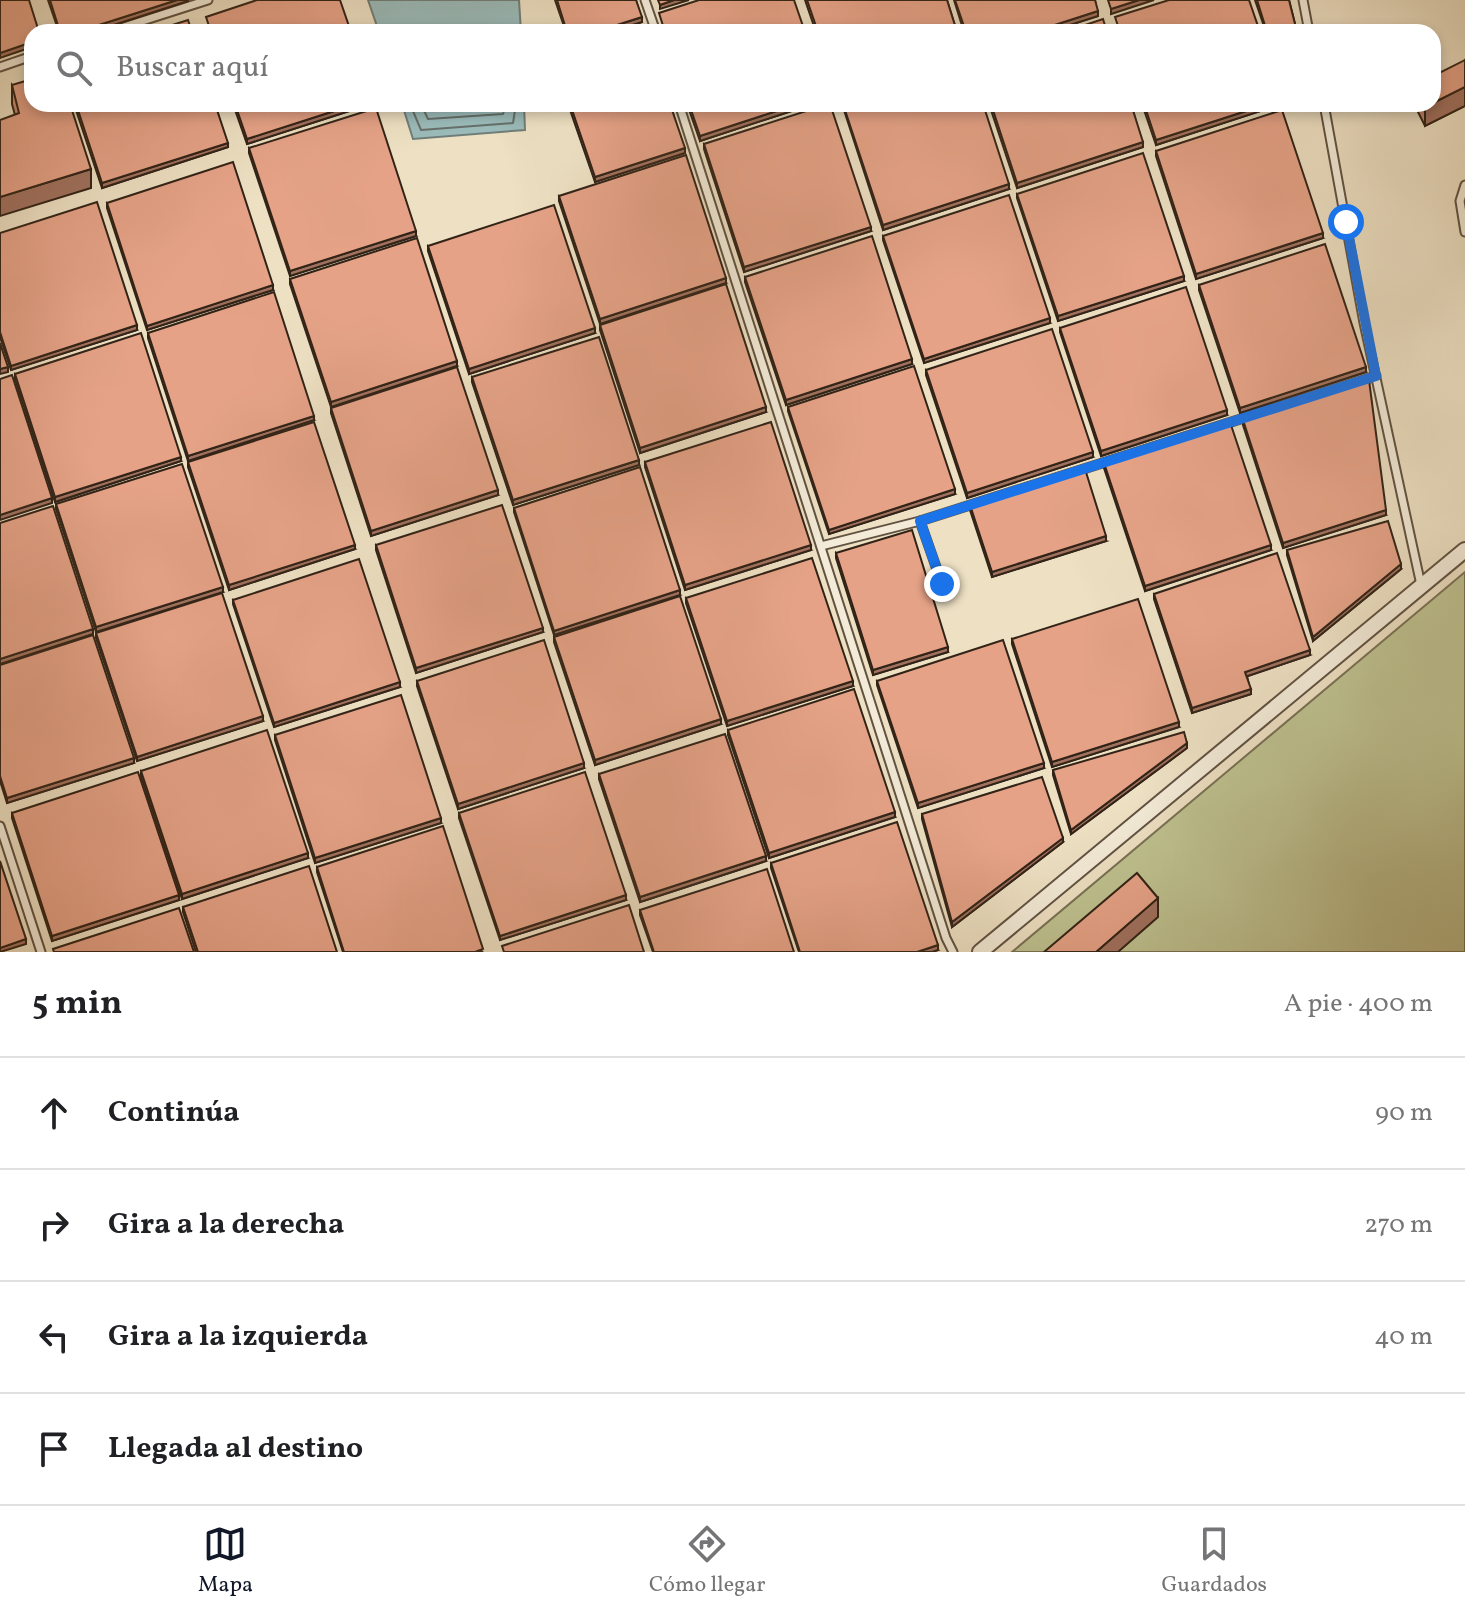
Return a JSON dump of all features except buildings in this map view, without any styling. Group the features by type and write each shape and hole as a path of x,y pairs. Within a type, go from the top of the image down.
{"street":[{"path":"980,952 1465,550"}],"lane":[{"path":"133,24 208,0"},
{"path":"645,0 653,24"},
{"path":"1303,0 1308,24"},
{"path":"0,67 24,59"},
{"path":"682,112 953,952"},
{"path":"1326,112 1376,376 1421,587"},
{"path":"1465,185 1460,201 1465,232"},
{"path":"821,546 920,521 1376,376"},
{"path":"920,521 942,584"},
{"path":"0,826 41,952"}],"green space":[{"path":"1465,572 1465,952 1012,952"}],"water":[{"path":"368,0 519,0 520,24 376,24"},
{"path":"405,112 524,112 525,130 413,139"}],"route":[{"path":"942,584 920,521 1376,376 1346,222"}]}
